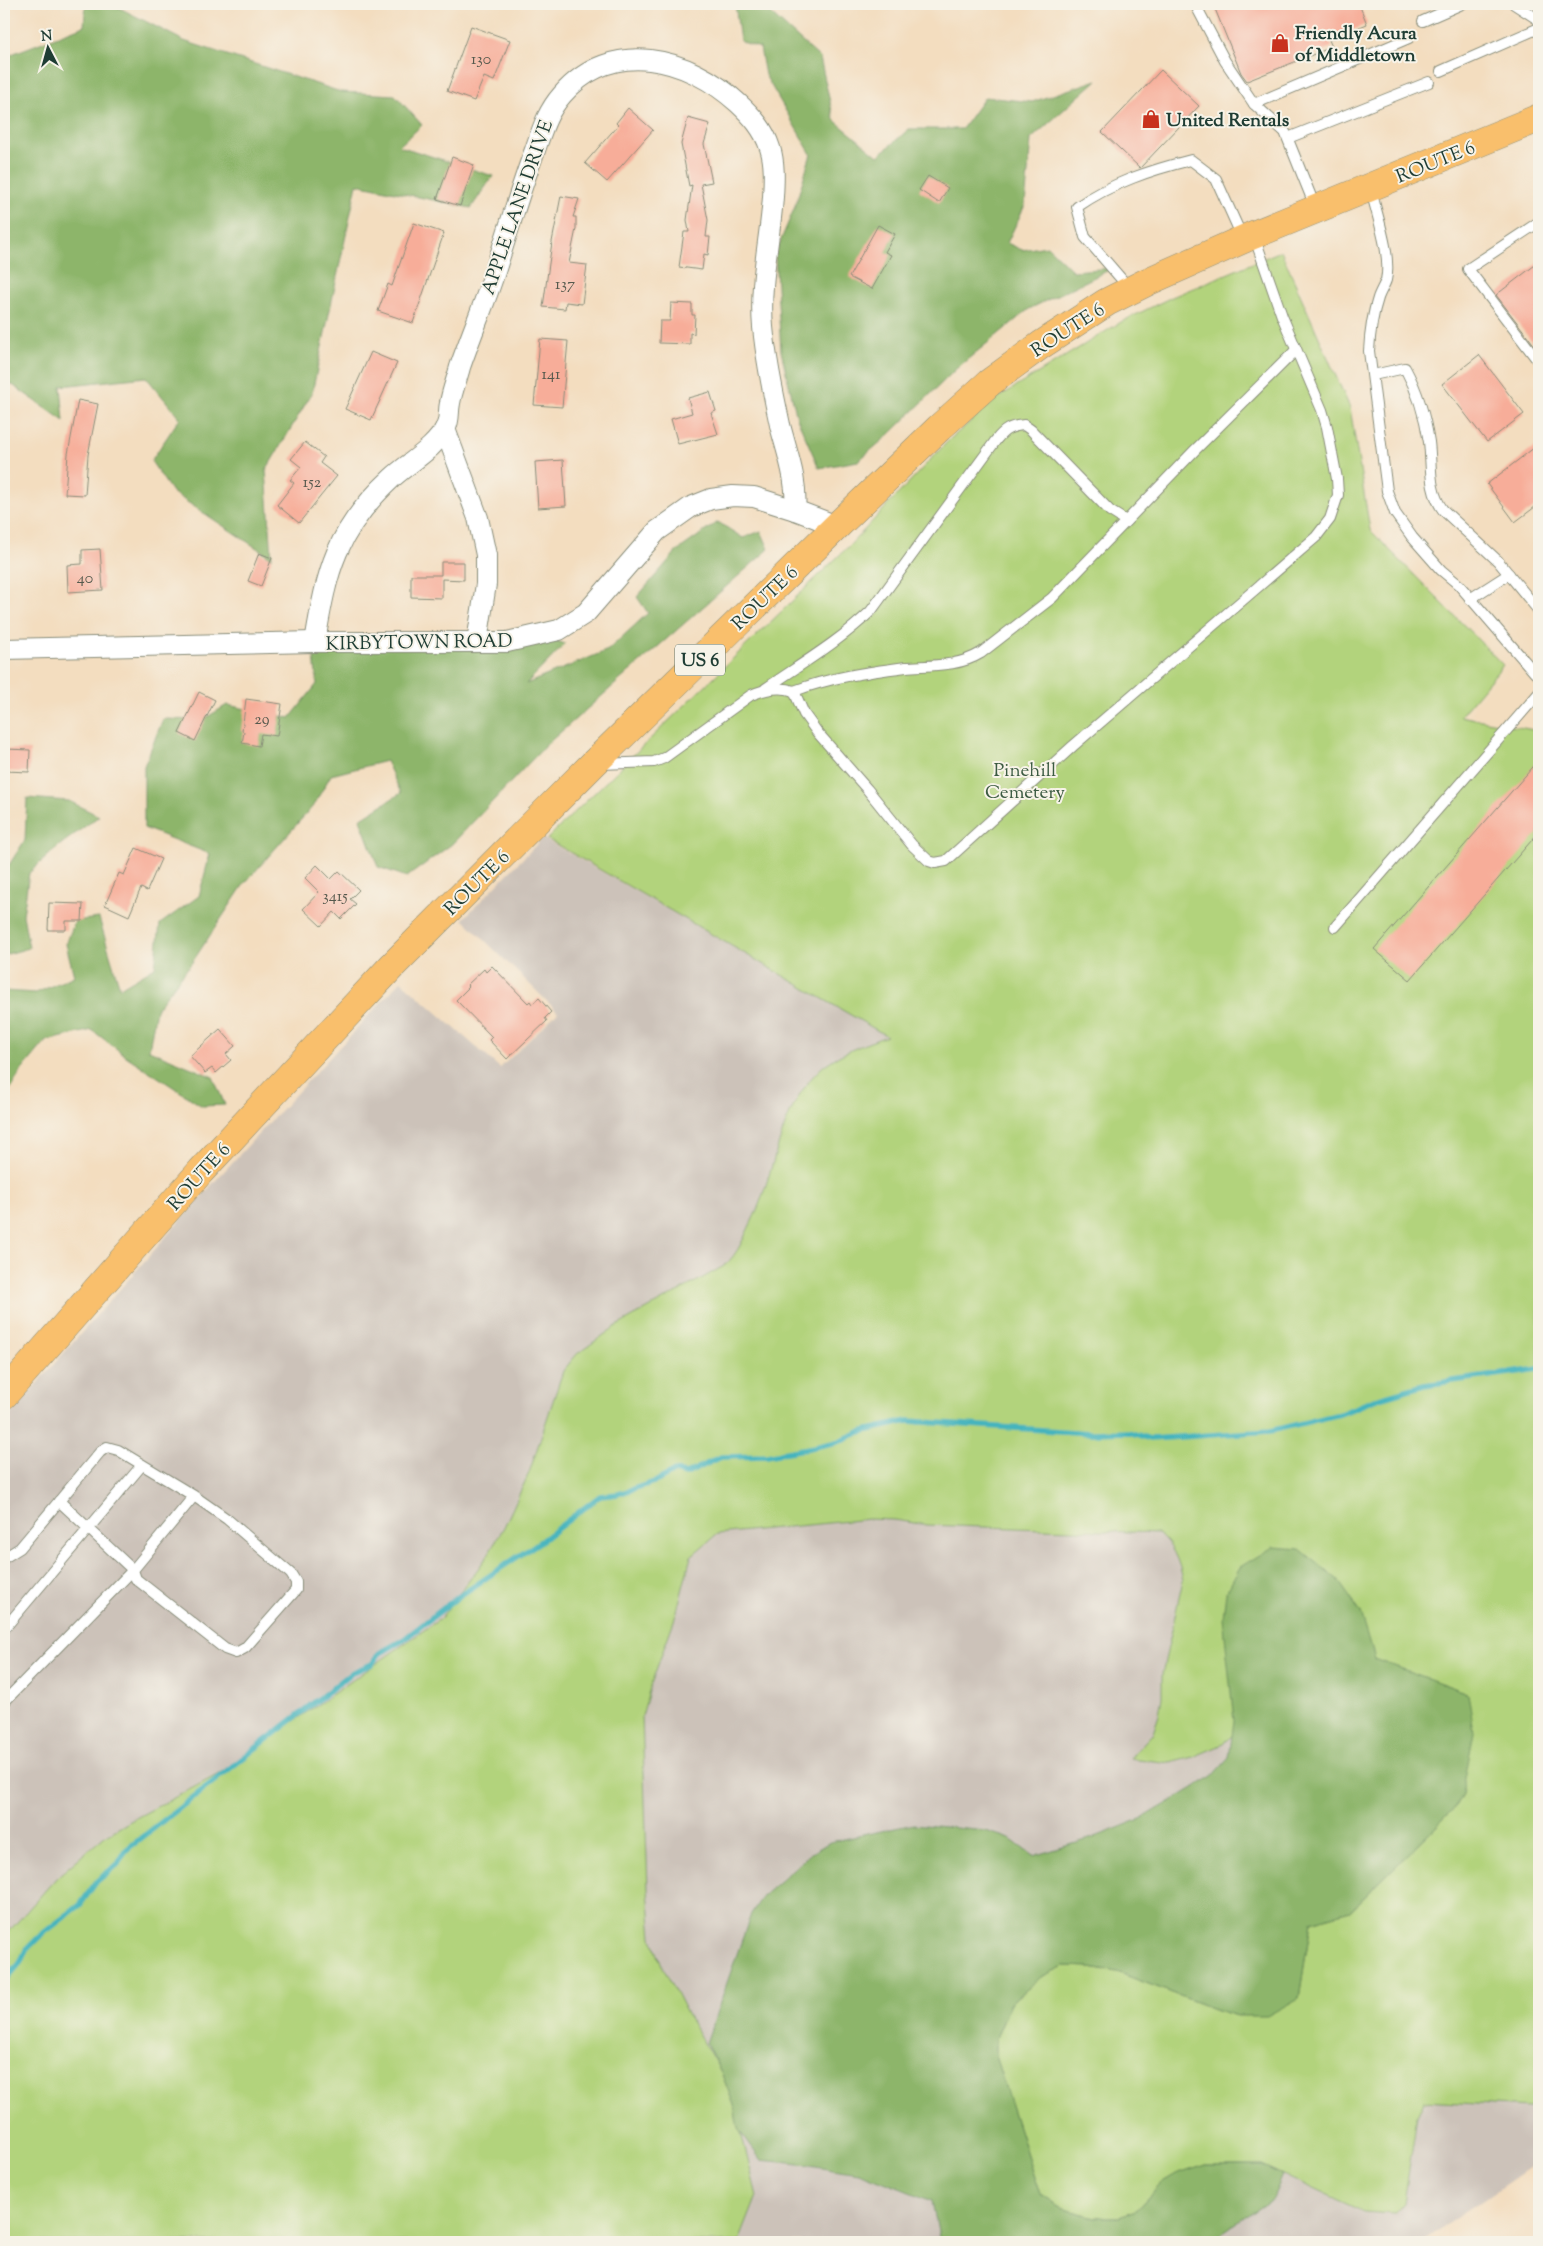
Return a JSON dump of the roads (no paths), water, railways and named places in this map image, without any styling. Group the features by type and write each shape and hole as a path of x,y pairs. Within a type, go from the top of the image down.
{"main road":[{"name":"ROUTE 6","path":"4,1395 263,1103 393,965 593,764 837,526 989,383 1041,345 1107,302 1131,290 1248,238 1538,122"}],"street":[{"name":"APPLE LANE DRIVE","path":"445,429 448,422 450,403 461,366 498,264 520,191 548,113 570,86 600,67 631,58 657,60 689,70 716,84 753,117 771,148 774,183 763,281 763,327 779,420 797,493 795,510"},
{"path":"315,642 323,593 336,550 345,533 358,513 379,490 442,436 445,429"},
{"path":"445,429 478,518 486,555 486,584 477,642"},
{"name":"KIRBYTOWN ROAD","path":"4,649 315,642 477,642 521,640 548,634 569,625 586,613 601,598 657,531 691,507 733,496 765,500 837,526"}],"lane":[{"path":"1194,4 1225,62 1254,104 1285,132 1316,210"},
{"path":"1423,21 1462,4"},
{"path":"1514,4 1539,20"},
{"path":"1441,71 1539,28"},
{"path":"1254,104 1409,38"},
{"path":"1288,138 1429,82"},
{"path":"794,691 804,714 816,732 867,789 912,845 929,861 935,863 946,861 1073,746 1316,537 1330,519 1338,496 1322,410 1248,238 1216,179 1191,160 1153,170 1097,193 1077,207 1085,237 1131,290"},
{"path":"1371,188 1385,247 1386,280 1378,296 1370,328 1369,351 1387,491 1395,513 1412,537 1470,599 1512,648 1539,674"},
{"path":"1539,222 1468,269 1539,362"},
{"path":"764,690 786,688 794,691 829,678 952,664 972,659 1052,598 1093,557 1126,520 1296,350"},
{"path":"1373,375 1405,368 1416,388 1423,411 1429,443 1433,493 1438,503 1443,510 1486,549 1539,611"},
{"path":"593,764 654,762 675,751 751,695 764,690 825,650 856,625 871,611 996,440 1004,430 1010,427 1024,425 1031,430 1110,511 1126,520"},
{"path":"1470,599 1509,574"},
{"path":"1335,927 1539,693"},
{"path":"4,1558 20,1548 59,1501 100,1452 107,1447 118,1450 142,1464 227,1518 292,1574 296,1582 296,1590 244,1648 236,1653 225,1649 136,1579 133,1570 59,1501"},
{"path":"4,1629 142,1464"},
{"path":"4,1702 133,1570 194,1496"}],"waterway":[{"path":"4,1982 20,1963 26,1950 41,1935 80,1905 97,1881 118,1864 126,1850 353,1672 372,1664 380,1653 403,1640 458,1597 541,1541 600,1496 618,1494 657,1481 675,1471 686,1474 721,1457 767,1456 814,1447 837,1442 860,1432 908,1421 1091,1433 1129,1432 1150,1439 1270,1431 1340,1414 1379,1398 1424,1385 1539,1369"}],"place":[{"name":"Friendly Acura of Middletown","path":"1280,43"},
{"name":"United Rentals","path":"1151,119"}],"park label":[{"name":"Pinehill Cemetery","path":"1025,780"}]}
